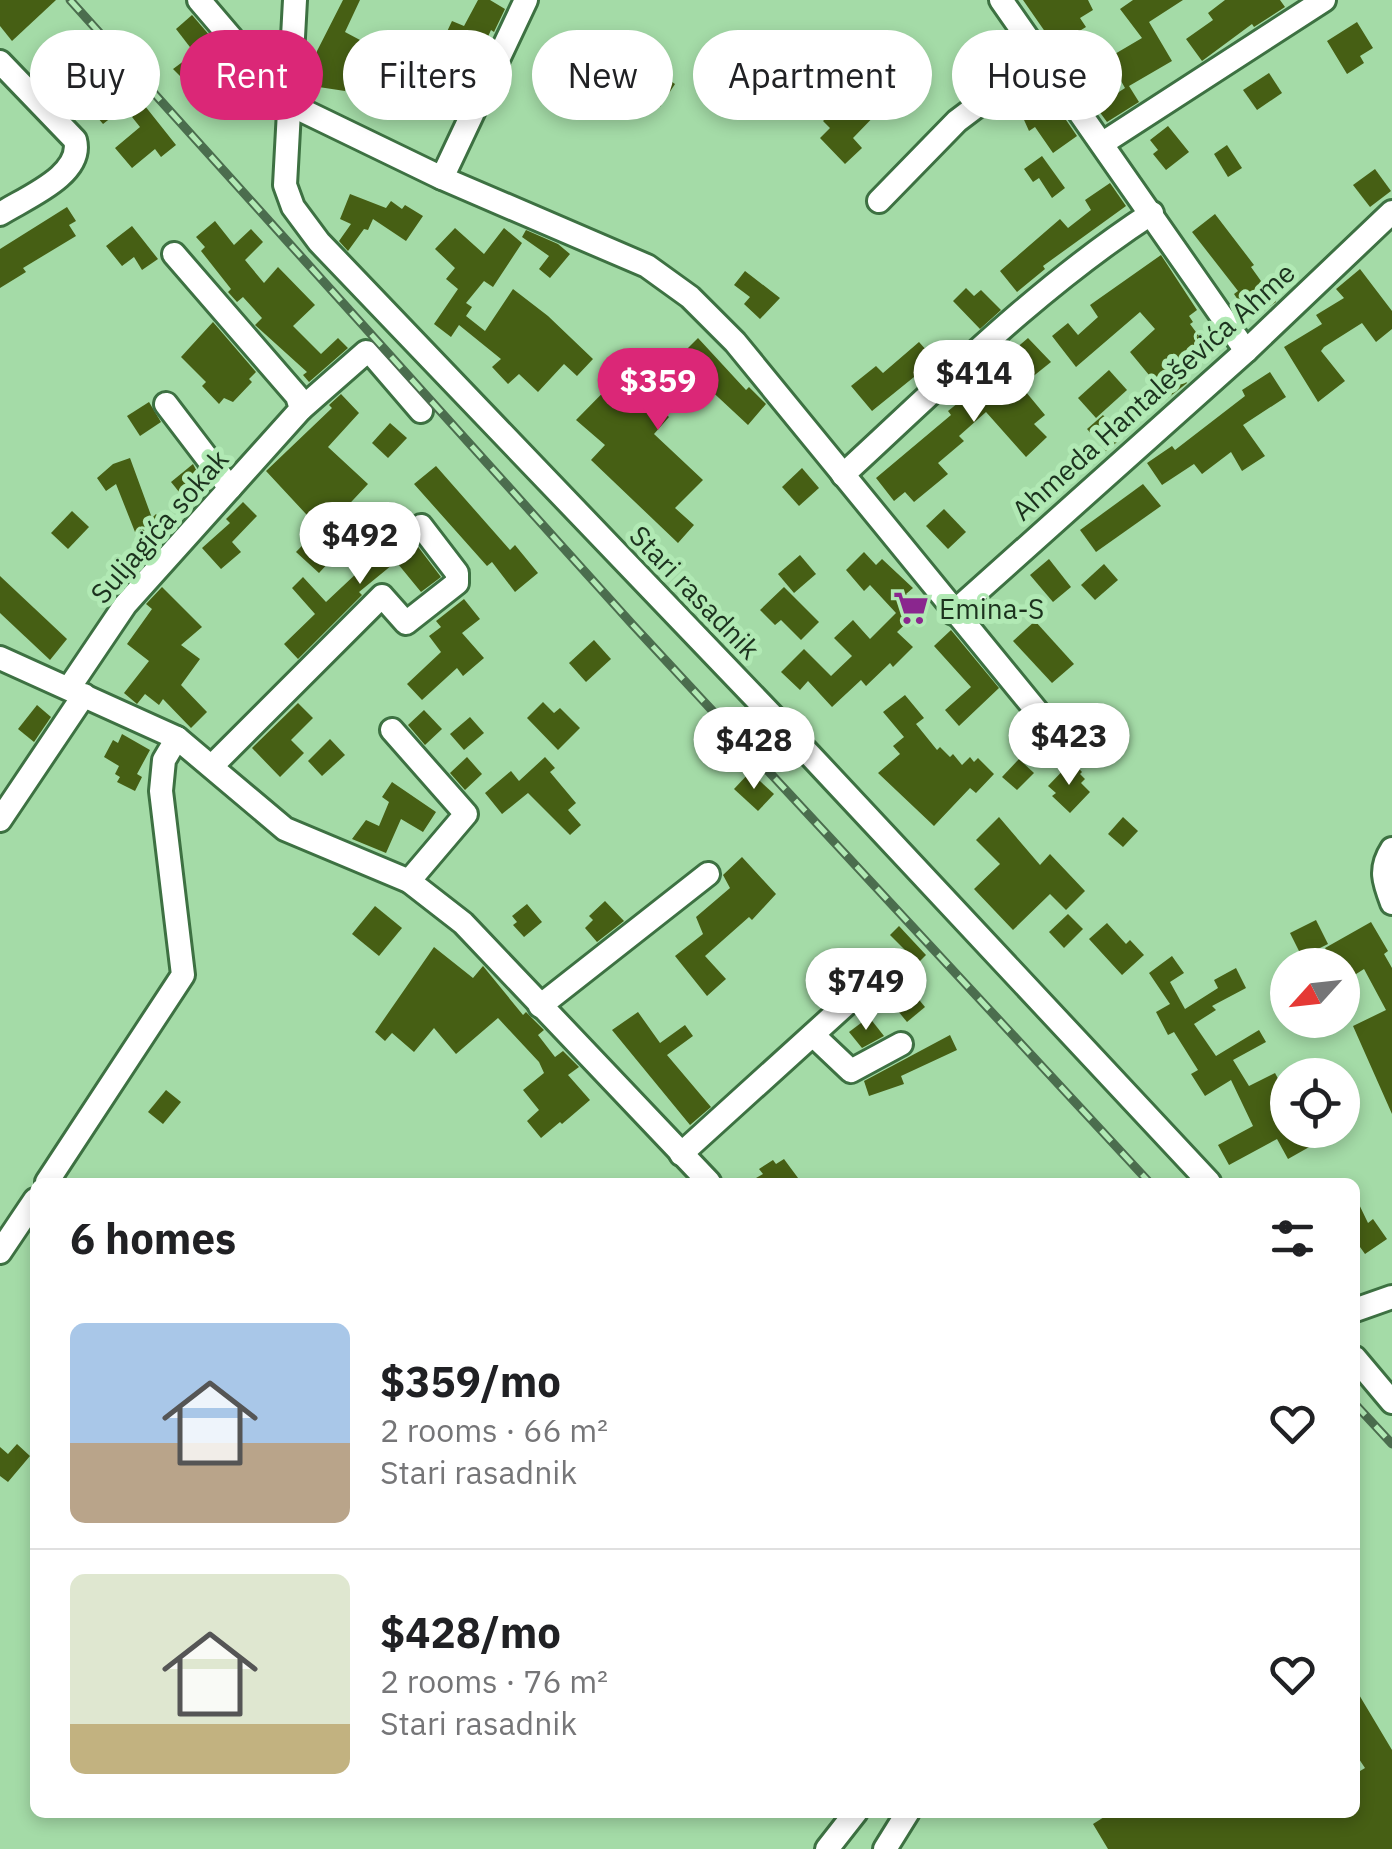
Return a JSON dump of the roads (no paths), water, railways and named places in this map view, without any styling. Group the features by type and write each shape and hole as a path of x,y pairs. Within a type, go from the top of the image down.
{"street":[{"path":"200,0 225,30"},
{"name":"Stari rasadnik","path":"293,30 295,0"},
{"path":"442,178 526,0"},
{"path":"1000,0 1022,30"},
{"path":"1103,143 1324,0"},
{"path":"0,62 75,140 77,150 71,168 0,214"},
{"name":"Stari rasadnik","path":"287,120 285,185 294,207 318,242 810,755 1206,1178"},
{"path":"322,120 442,178 631,257 690,297 735,342 1049,726"},
{"path":"879,201 957,120"},
{"path":"1087,120 1246,351"},
{"name":"Ahmeda Hantaleševića Ahme","path":"954,613 1246,351 1392,212"},
{"path":"844,475 1030,302 1086,256 1152,213"},
{"path":"174,254 297,396 301,409"},
{"name":"Suljagića sokak","path":"0,820 125,605 301,409 366,352 372,354 421,411"},
{"path":"166,404 230,488"},
{"path":"212,766 382,596 406,623 457,583 457,573 421,526"},
{"path":"0,658 177,738 285,829 409,882 462,923 705,1178"},
{"path":"392,730 466,814 409,882"},
{"path":"50,1178 183,975 161,791 164,760 177,738"},
{"path":"1392,849 1384,862 1382,877 1392,903"},
{"path":"540,1006 708,874"},
{"path":"681,1154 864,988"},
{"path":"812,1035 851,1071 901,1044"},
{"path":"0,1252 30,1207"},
{"path":"1360,1308 1392,1297"},
{"path":"1360,1364 1392,1402"},
{"path":"827,1849 851,1818"},
{"path":"885,1849 904,1818"}],"railway":[{"path":"70,0 632,624 1145,1178"},
{"path":"1360,1409 1392,1444"}],"place":[{"name":"Emina-S","path":"911,608"}]}
